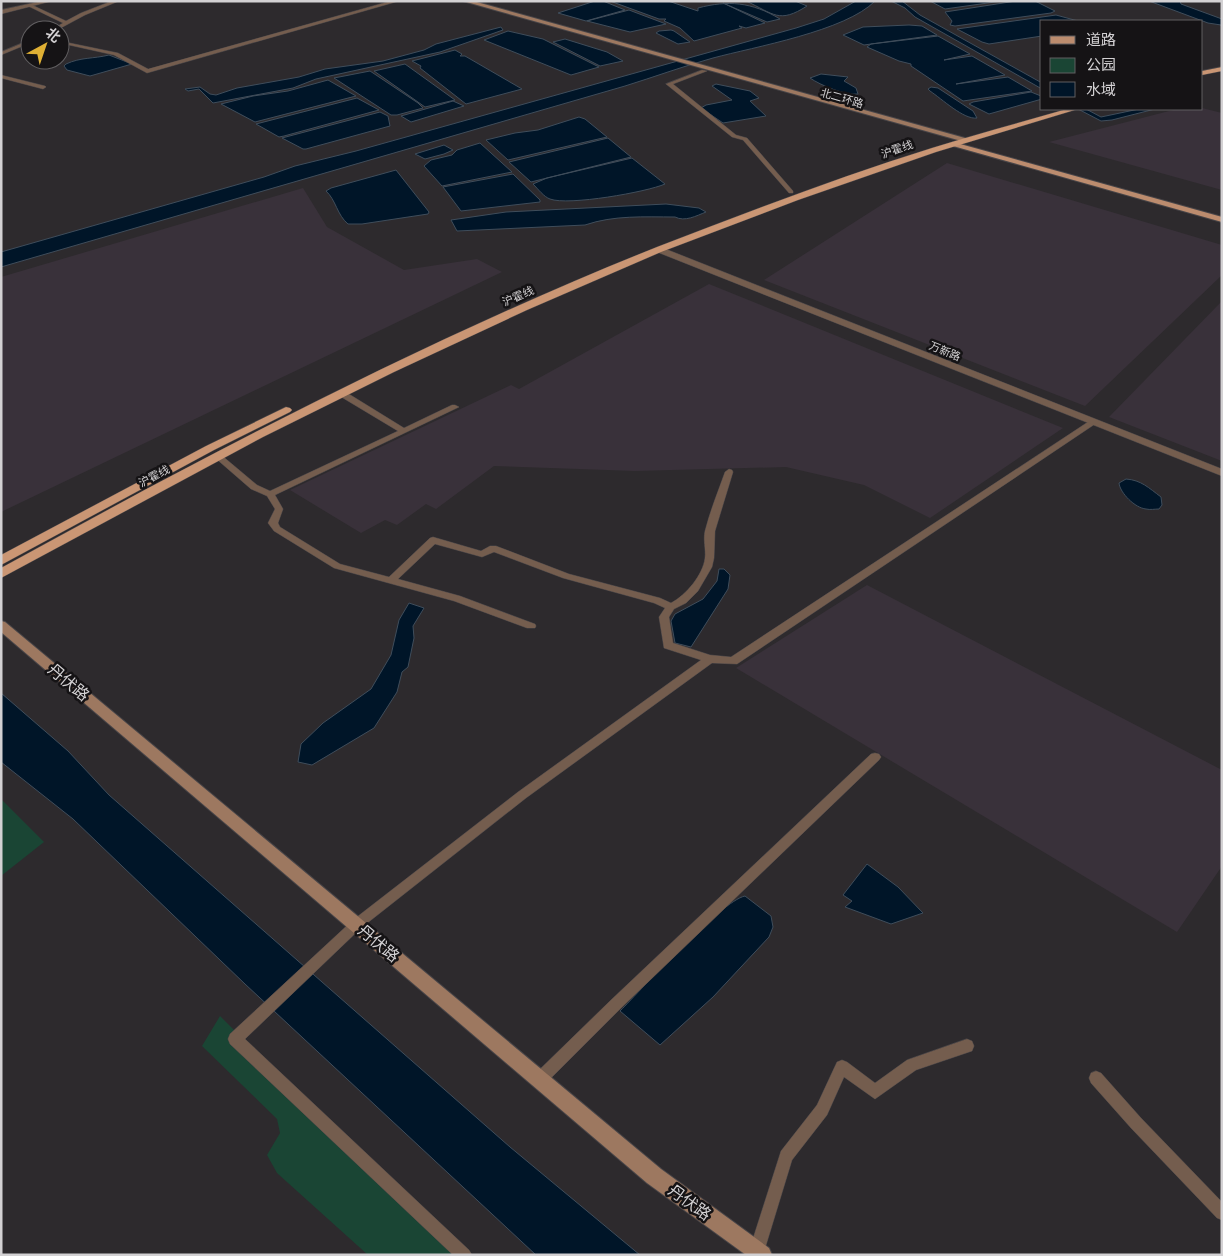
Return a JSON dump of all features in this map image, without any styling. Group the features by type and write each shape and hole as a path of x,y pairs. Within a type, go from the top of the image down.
{"highway":[{"path":"1203,72 1222,69"},
{"path":"1203,77 1222,74"},
{"name":"沪霍线","path":"1,574 214,452 529,305 660,250 905,158 1051,110"},
{"name":"沪霍线","path":"1,560 402,354 616,259 792,192 944,140 968,140 1071,110"}],"main road":[{"name":"北二环路","path":"456,1 668,59"},
{"name":"北二环路","path":"466,1 956,140 1222,220"},
{"name":"北二环路","path":"703,69 944,140"},
{"path":"968,140 1222,211"},
{"name":"丹伏路","path":"1,624 654,1176 760,1253"}],"street":[{"path":"1,12 50,1"},
{"path":"70,21 83,14 117,1"},
{"path":"70,44 116,54 147,71 397,1"},
{"path":"30,6 60,20"},
{"path":"1,54 20,46"},
{"path":"703,69 668,84 734,136 745,139 748,145 792,192"},
{"path":"1,76 43,87"},
{"name":"万新路","path":"660,250 1222,473"},
{"path":"342,393 404,431"},
{"path":"270,494 455,407"},
{"path":"671,607 664,617 668,645 710,659 733,661 1094,422"},
{"path":"214,452 254,487 270,494 279,510 273,523 277,529 337,566 457,598 531,626"},
{"path":"390,581 433,540 482,554 493,548 566,576 657,600 671,607 680,605 689,595 709,560 707,548 709,532 729,472"},
{"path":"464,1255 235,1039 357,924 522,795 710,659"},
{"path":"540,1079 875,757"},
{"path":"760,1253 786,1156 822,1110 842,1067 875,1092 912,1065 967,1046"},
{"path":"1096,1078 1222,1213"}],"shaded area":[{"path":"1203,108 1222,113 1222,190 1049,142 1173,110 1203,110"},
{"path":"947,163 1222,245 1222,275 1085,406 764,280"},
{"path":"303,188 327,227 404,270 477,259 502,272 1,512 1,277"},
{"path":"709,284 1063,428 930,518 864,485 786,467 635,471 494,466 436,509 426,504 397,525 385,520 361,533 290,490 511,385 519,389"},
{"path":"1222,301 1222,461 1109,417"},
{"path":"867,585 1222,770 1222,866 1177,932 736,668"}],"green space":[{"path":"1,799 44,842 1,876"},
{"path":"220,1016 459,1255 368,1255 277,1173 267,1155 280,1133 277,1119 202,1046"}],"water":[{"path":"595,1 603,1 625,10 586,21 558,13"},
{"path":"610,1 668,1 698,11 698,8 709,5 725,4 765,23 746,28 739,26 742,28 694,41 680,28 664,21 666,19 659,19"},
{"path":"746,1 795,1 807,6 790,15 783,16 770,13"},
{"path":"856,1 875,1 861,12 843,21 798,37 702,61 625,86 1,267 1,252 264,177 295,166 356,151 796,28 824,19"},
{"path":"891,1 902,1 920,15 1040,82 1040,88 915,17 905,8"},
{"path":"930,1 1002,1 945,9"},
{"path":"1016,1 1035,1 1055,11 955,26 950,25 952,21 945,12"},
{"path":"1149,1 1180,1 1181,4 1222,19 1222,28 1221,25 1200,20"},
{"path":"725,4 750,6 770,13 780,19 767,22"},
{"path":"629,10 666,24 630,32 587,21"},
{"path":"1056,15 1074,20 1040,20 1040,36 989,44 957,29"},
{"path":"909,25 922,26 937,35 864,45 843,35 863,27"},
{"path":"501,27 503,30 440,52 316,79 293,88 213,103 199,89 188,91 185,89 200,87 210,94 216,95 237,88 299,77 325,69 383,61 424,50 436,44"},
{"path":"671,30 690,42 678,44 656,33"},
{"path":"508,31 543,39 599,67 571,75 484,40"},
{"path":"938,36 970,54 944,60 972,56 1005,75 956,84 1008,77 1032,91 963,101 911,66 911,64 899,61 867,47 871,44"},
{"path":"565,39 607,52 623,61 600,66 553,42"},
{"path":"455,50 462,54 460,56 465,56 522,89 466,104 420,68 421,66 412,61"},
{"path":"109,55 132,64 90,76 67,70 70,70 70,63"},
{"path":"405,64 455,100 425,107 374,71"},
{"path":"370,71 423,108 391,115 334,78"},
{"path":"821,74 848,77 844,81 856,88 858,94 833,89 810,78"},
{"path":"328,80 356,96 255,122 221,104 253,96 288,91"},
{"path":"716,84 750,91 759,98 750,101 766,116 723,123 701,108 706,105 732,100 712,86"},
{"path":"931,87 938,88 973,111 977,118 966,116 953,108 928,89"},
{"path":"1031,92 1040,96 1040,100 989,114 969,104"},
{"path":"357,98 379,110 279,137 256,124"},
{"path":"453,101 464,106 411,122 401,116"},
{"path":"1080,110 1088,110 1101,117 1134,110 1151,110 1112,120 1101,121"},
{"path":"380,112 388,116 390,126 306,149 282,138"},
{"path":"579,117 585,119 607,137 508,160 486,140 538,130"},
{"path":"608,138 631,157 531,182 509,162"},
{"path":"480,143 512,172 442,186 424,166 431,160 452,155 457,150"},
{"path":"444,145 453,150 425,159 415,154"},
{"path":"632,158 665,184 625,194 559,201 543,195 533,184 547,178"},
{"path":"396,170 429,212 428,214 362,224 348,224 326,191 331,188"},
{"path":"513,174 540,202 461,211 443,187"},
{"path":"666,204 699,208 706,212 687,219 675,217 629,217 585,225 457,231 451,220 506,212"},
{"path":"1126,479 1141,483 1161,497 1162,505 1159,509 1142,508 1129,499 1122,491 1119,483"},
{"path":"719,569 724,569 730,575 728,589 691,647 675,643 671,621 675,614 703,599 717,581"},
{"path":"409,603 424,608 413,626 414,638 408,667 402,672 397,692 374,728 312,765 298,762 301,744 323,723 371,689 391,655 399,620"},
{"path":"1,693 68,751 109,795 510,1147 640,1255 536,1255 245,984 73,819 1,762"},
{"path":"867,864 898,887 923,913 891,924 845,907 852,901 843,895"},
{"path":"745,896 771,916 773,927 769,937 713,997 660,1045 620,1011 718,913 734,901"}]}
